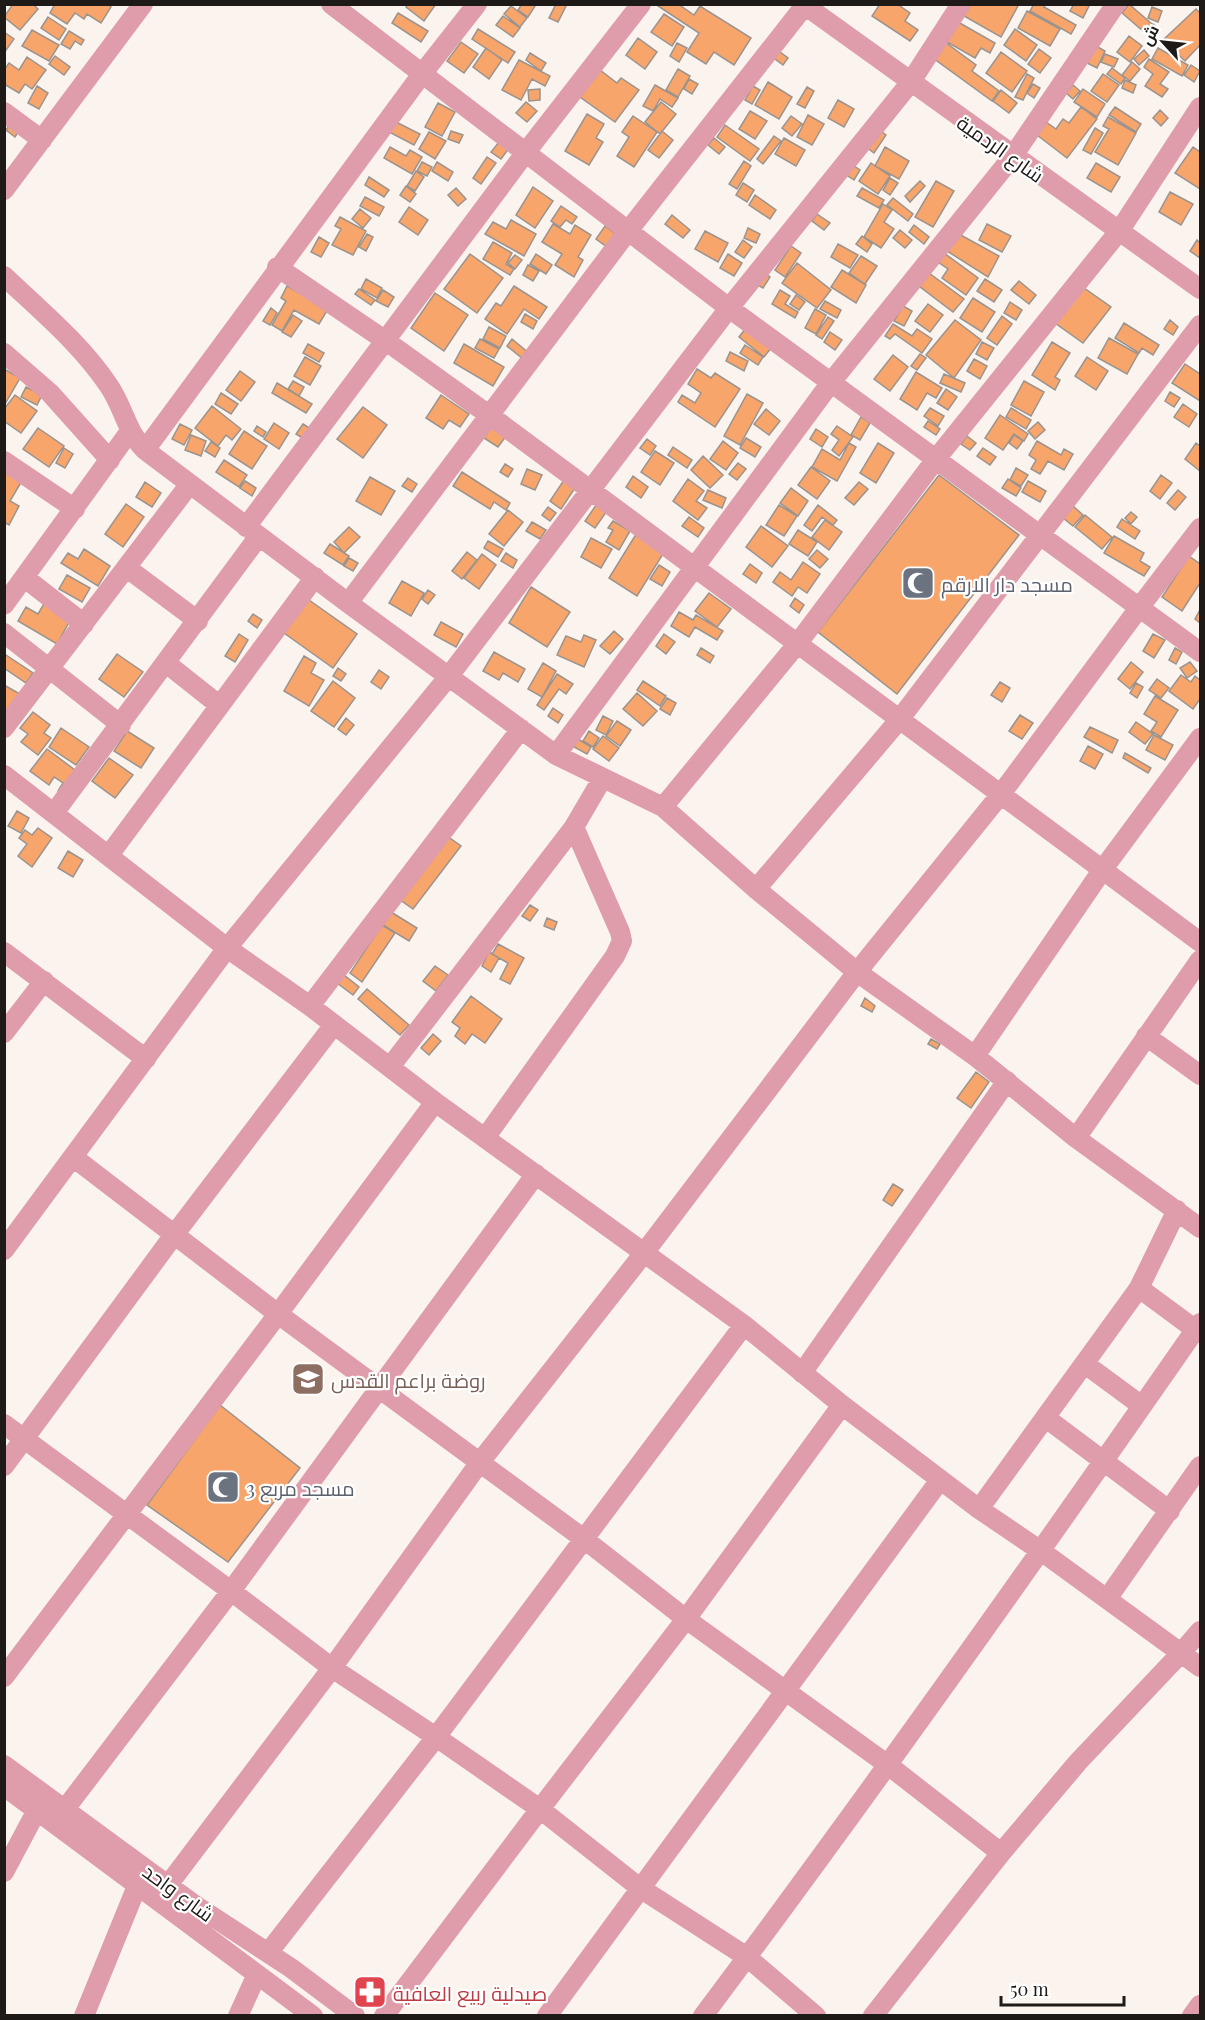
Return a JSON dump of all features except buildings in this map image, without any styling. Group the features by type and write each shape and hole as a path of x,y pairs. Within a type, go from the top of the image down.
{"street":[{"path":"4,190 143,4"},
{"path":"331,4 729,308 1200,652"},
{"path":"145,450 278,267 477,4"},
{"path":"54,813 198,621 253,531 386,341 526,152 641,4"},
{"path":"4,1250 227,948 449,676 729,308 910,82 961,4"},
{"path":"556,755 832,381 1013,156 1116,4"},
{"path":"348,603 628,231 805,5"},
{"name":"شارع الردمية","path":"805,5 1200,289"},
{"path":"663,807 798,643 936,459 1120,230 1200,107"},
{"path":"4,112 42,140"},
{"path":"278,267 489,415 1200,942"},
{"path":"4,276 75,342 110,387 122,407 130,432 145,450 348,603 556,755 663,807 756,889 857,972 975,1056 1076,1138 1200,1228"},
{"path":"756,889 899,720 1200,325"},
{"path":"4,353 35,377 110,460"},
{"path":"4,605 26,578 130,432"},
{"path":"4,461 75,508"},
{"path":"4,728 189,485"},
{"path":"168,1885 332,1668 480,1462 644,1253 857,972 1001,794 1200,528"},
{"path":"127,568 198,621"},
{"path":"109,855 315,577"},
{"path":"26,578 84,624"},
{"path":"4,633 121,725"},
{"path":"166,663 219,705"},
{"path":"309,1006 521,729"},
{"path":"975,1056 1103,868 1200,738"},
{"path":"390,1067 574,827 602,779"},
{"path":"8,786 54,813 227,948 309,1006 435,1102 744,1325 842,1405 940,1480 1200,1668"},
{"path":"485,1138 615,956 622,941 574,827"},
{"path":"4,952 146,1059"},
{"path":"1076,1138 1200,960"},
{"path":"4,1033 44,981"},
{"path":"4,1466 174,1235 333,1026"},
{"path":"1146,1036 1200,1075"},
{"path":"802,1373 1007,1082"},
{"path":"4,1677 435,1102"},
{"path":"73,1157 278,1314 584,1539 686,1619 888,1765 1001,1853"},
{"path":"65,1809 231,1591 536,1174"},
{"path":"979,1509 1139,1288 1177,1210"},
{"path":"703,2016 888,1765 1199,1328 1139,1288"},
{"path":"268,1953 436,1737 744,1325"},
{"path":"1085,1364 1143,1406"},
{"path":"384,2016 686,1619 842,1405"},
{"path":"1046,1418 1170,1511"},
{"path":"4,1424 332,1668 540,1809 640,1888 747,1957 816,2016"},
{"path":"1107,1599 1200,1466"},
{"path":"547,2016 940,1480"},
{"path":"873,2016 1001,1853 1078,1762 1200,1631"},
{"name":"شارع واحد","path":"4,1765 195,1905 268,1953 355,2016"},
{"name":"شارع واحد","path":"4,1786 313,2016"},
{"path":"4,1872 37,1810"},
{"path":"84,2016 137,1886"},
{"path":"238,2016 257,1974"},
{"path":"1192,2016 1200,2005"}],"place":[{"name":"مسجد دار الارقم","path":"918,583"},
{"name":"روضة براعم القدس","path":"308,1379"},
{"name":"مسجد مربع 3","path":"223,1487"},
{"name":"صيدلية ربيع العافية","path":"370,1992"}]}
